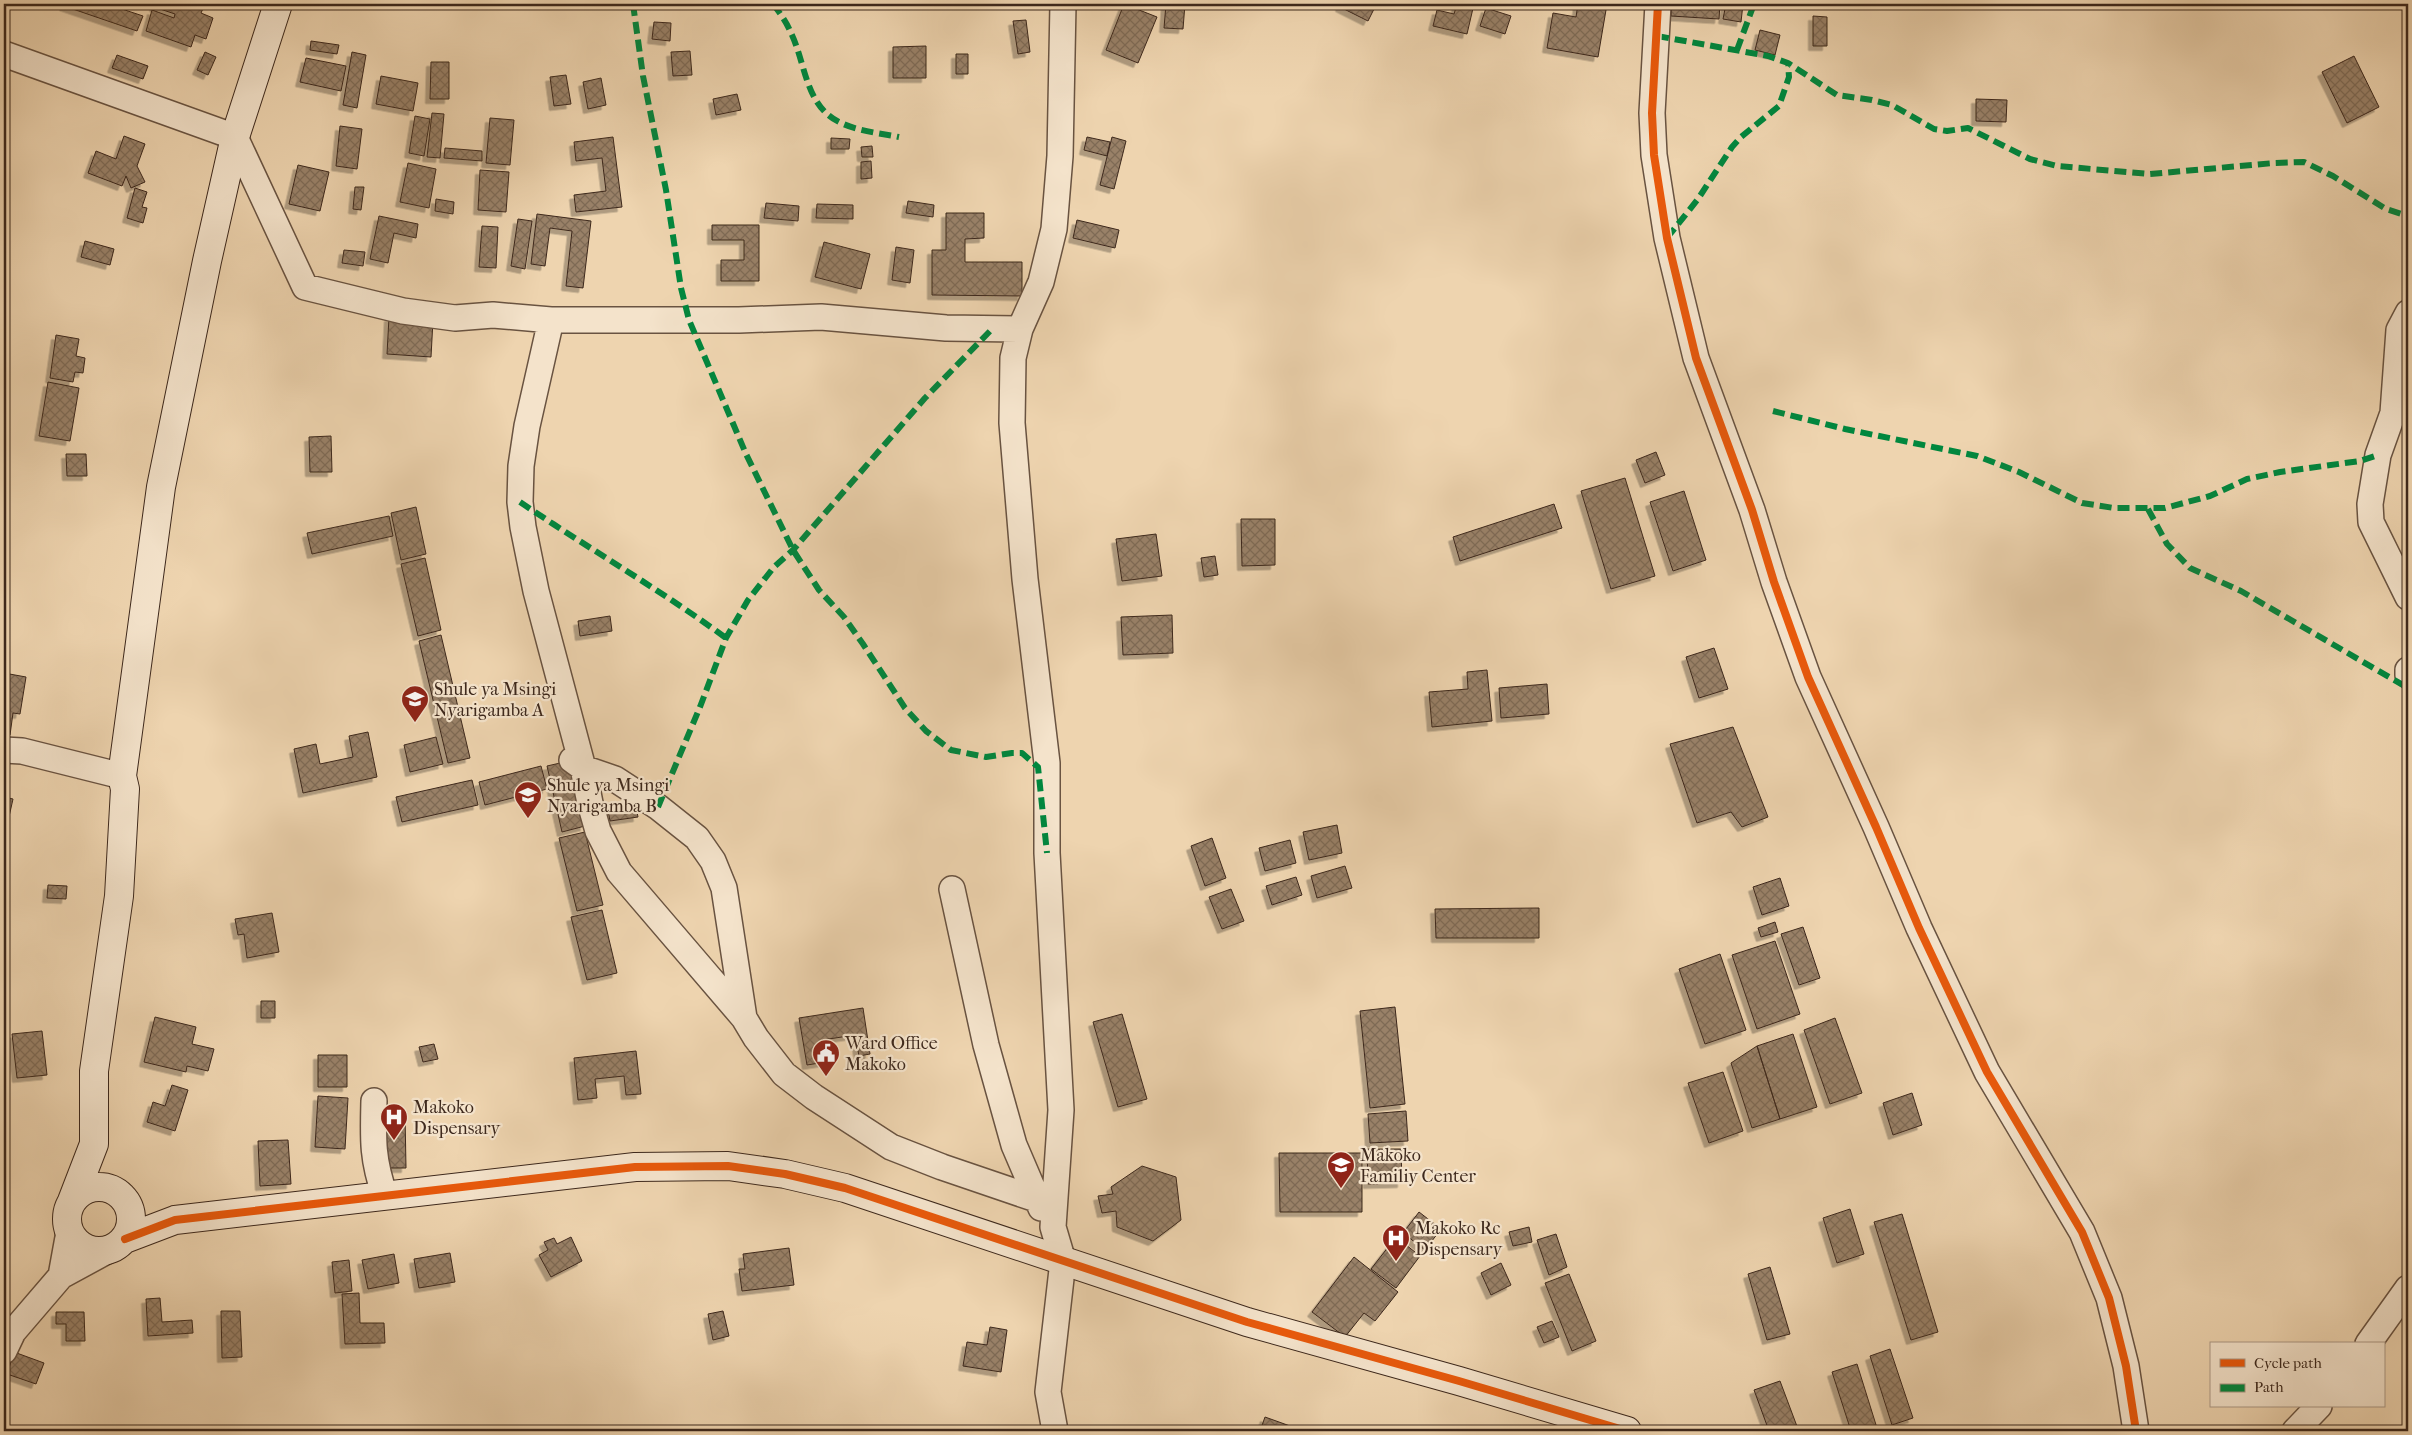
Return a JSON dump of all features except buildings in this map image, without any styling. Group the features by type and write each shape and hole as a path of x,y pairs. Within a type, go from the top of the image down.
{"street":[{"path":"61,1276 69,1232 67,1217 94,1144 94,1071 119,896 125,789 122,776 161,487 207,261 235,137 278,4"},
{"path":"1053,1227 1061,1110 1048,853 1047,763 1024,570 1012,423 1013,358 1020,329 1041,282 1054,229 1060,156 1063,4"},
{"path":"1658,4 1652,113 1654,154 1667,238 1696,358 1752,510 1804,669 1829,727 1876,827 1919,928 1987,1072 2082,1232 2109,1298 2126,1366 2136,1431"},
{"path":"4,54 235,137 305,287 403,312 455,318 493,315 551,320 739,320 821,317 946,328 1020,329"},
{"path":"2408,314 2399,330 2393,413 2378,455 2370,504 2371,522 2408,597"},
{"path":"551,320 527,426 521,466 520,502 523,527 574,761 598,831 619,872 744,1018 756,1038 784,1074 814,1097 891,1147 942,1167 1036,1199"},
{"path":"2408,670 2408,675"},
{"path":"4,750 22,751 122,776"},
{"path":"574,761 615,779 658,807 697,838 713,861 724,888 744,1018"},
{"path":"952,889 986,1045 1014,1145 1036,1199 1053,1227 1063,1261 1042,1431"},
{"path":"374,1101 375,1168 385,1196"},
{"path":"69,1232 85,1249 116,1245 132,1223 94,1144"},
{"path":"4,1352 13,1332 61,1276 116,1245 175,1220 635,1167 728,1166 785,1174 845,1188 1247,1322 1459,1380 1627,1431"},
{"path":"72,1201 80,1193 90,1188 120,1197 175,1220"},
{"path":"2369,1342 2408,1288"},
{"path":"1048,1392 1054,1431"},
{"path":"2295,1431 2316,1408"}],"marked path":[{"path":"633,4 643,76 666,190 681,288 689,320 746,454 793,550 819,590 844,617 905,708 926,731 951,750 986,757 1022,753 1038,767 1047,853"},
{"path":"773,4 789,29 813,95 828,115 853,128 899,137"},
{"path":"1737,50 1754,4"},
{"path":"1657,36 1768,56 1788,63 1837,95 1892,105 1934,129 1947,131 1968,128 2030,159 2057,166 2150,174 2304,162 2333,176 2386,209 2408,216"},
{"path":"1667,238 1698,199 1732,147 1741,137 1779,106 1789,77 1788,63"},
{"path":"658,807 700,707 726,638 748,600 774,567 793,550 925,398 993,328"},
{"path":"1773,411 1845,429 1977,456 2019,472 2082,503 2114,508 2165,508 2210,496 2247,479 2280,472 2360,461 2378,455"},
{"path":"520,502 726,638"},
{"path":"2148,509 2167,544 2190,568 2241,591 2408,688"}],"cycle path":[{"path":"1658,4 1652,113 1654,155 1667,238 1696,358 1752,510 1774,582 1808,677 1876,827 1919,928 1987,1072 2082,1232 2109,1298 2126,1366 2136,1431"},
{"path":"125,1239 175,1220 635,1167 728,1166 785,1174 845,1188 1247,1322 1459,1381 1627,1431"}],"place":[{"name":"Shule ya Msingi Nyarigamba A","path":"415,723"},
{"name":"Shule ya Msingi Nyarigamba B","path":"528,819"},
{"name":"Ward Office Makoko","path":"826,1077"},
{"name":"Makoko Dispensary","path":"394,1141"},
{"name":"Makoko Familiy Center","path":"1341,1189"},
{"name":"Makoko Rc Dispensary","path":"1396,1262"}]}
